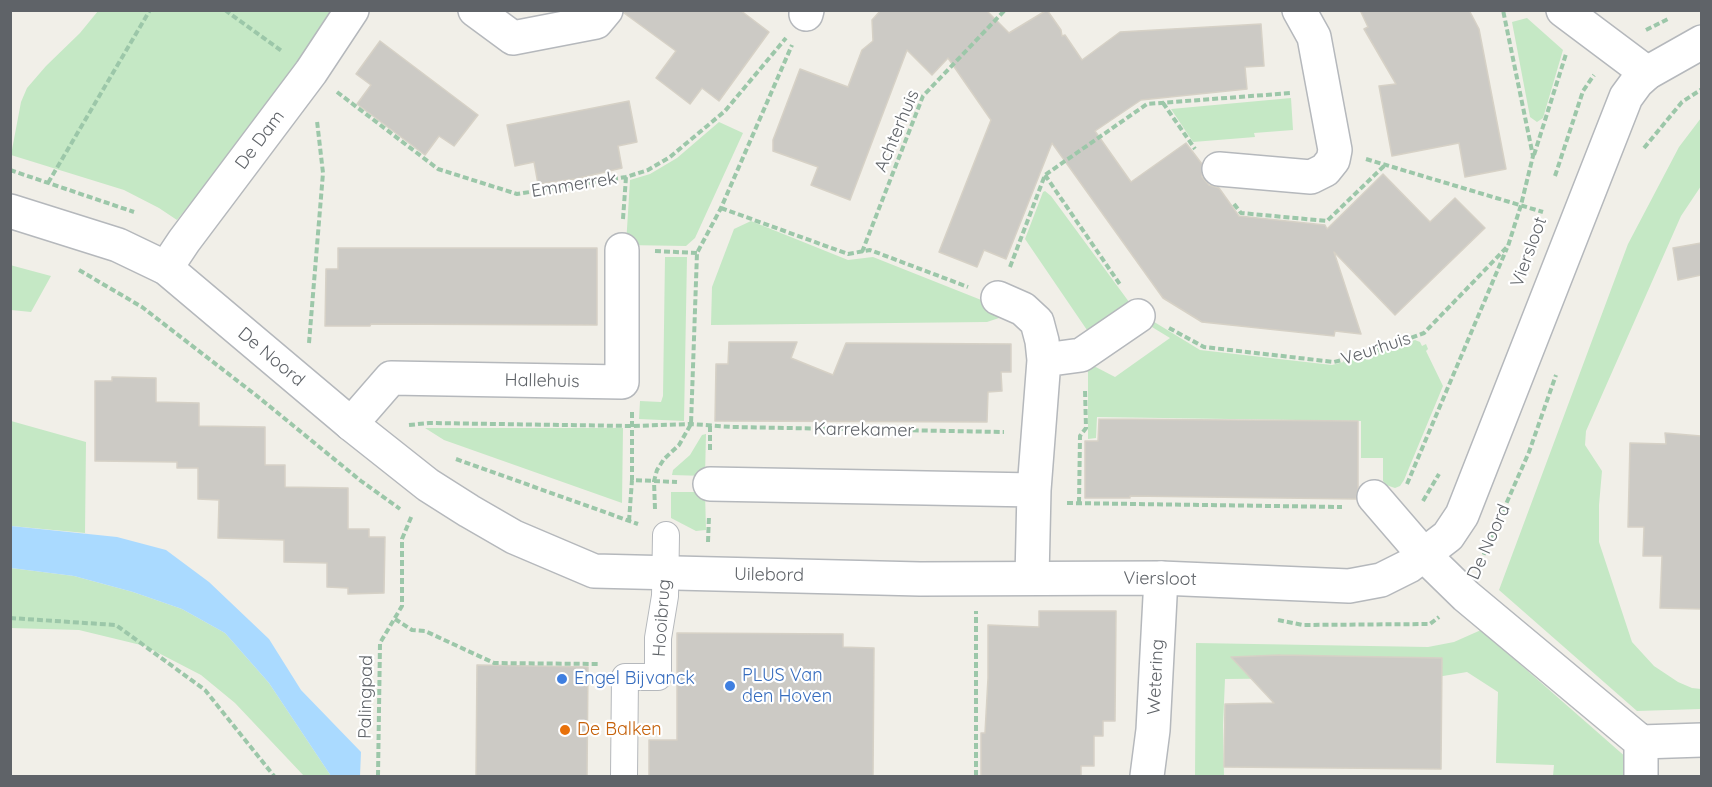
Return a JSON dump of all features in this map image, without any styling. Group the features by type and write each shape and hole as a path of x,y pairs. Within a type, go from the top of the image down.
{"street":[{"name":"De Dam","path":"166,268 311,72 352,10"},
{"path":"475,10 513,38 596,22 606,10"},
{"path":"1219,169 1311,177 1325,170 1333,160 1335,150 1314,37 1299,10"},
{"path":"1570,16 1647,73"},
{"name":"Viersloot","path":"1032,578 1161,578 1349,586 1381,580 1409,566 1448,536 1462,515 1626,97 1647,73 1701,42"},
{"name":"De Noord","path":"10,211 118,245 166,268 351,424 428,484 514,537"},
{"path":"622,250 622,382"},
{"path":"998,298 1023,309 1037,322 1044,360 1034,496 1032,578"},
{"path":"1044,360 1081,355 1142,310"},
{"name":"Hallehuis","path":"351,424 391,378 622,382"},
{"path":"710,484 1034,496"},
{"path":"1385,509 1424,555 1466,596 1641,742 1701,740"},
{"name":"Hooibrug","path":"624,777 625,677 658,677 658,638 665,596 665,572 655,531"},
{"name":"Uilebord","path":"514,537 594,571 920,579 1032,578"},
{"name":"Wetering","path":"1147,777 1153,730 1161,578"},
{"path":"1641,742 1641,777"}],"path":[{"path":"48,183 150,10"},
{"name":"Emmerrek","path":"225,10 438,169 517,194 626,177 648,170 670,157 725,111 807,12"},
{"name":"Achterhuis","path":"862,252 923,96 1005,10"},
{"name":"Veurhuis","path":"1046,175 1142,310 1204,347 1334,362 1424,333 1508,246 1533,156 1503,10"},
{"name":"Emmerrek","path":"691,424 697,253 720,208 807,12"},
{"path":"1553,183 1583,92 1611,48 1677,14"},
{"path":"1533,156 1570,16"},
{"path":"308,354 323,173 311,72"},
{"path":"1638,155 1682,102 1701,89"},
{"path":"720,208 848,254 870,250 998,298 1046,175 1147,104 1325,90"},
{"path":"1335,150 1543,212"},
{"path":"626,177 622,250 697,253"},
{"name":"Viersloot","path":"1539,223 1546,202"},
{"path":"1385,509 1405,488 1508,246"},
{"path":"72,266 142,307 389,503 422,521"},
{"path":"1079,503 1080,436 1086,428 1085,352"},
{"name":"De Noord","path":"1502,514 1529,452 1557,374"},
{"path":"622,382 632,397 632,480 629,521 655,531"},
{"name":"Karrekamer","path":"404,425 429,423 632,426 691,424 744,428 1038,433"},
{"path":"656,511 654,481 657,470 664,459 679,445 691,424"},
{"name":"Palingpad","path":"378,777 381,644 402,606 402,539 428,484 447,455 629,521"},
{"path":"1034,496 1079,503 1385,509 1421,504 1442,467"},
{"path":"632,480 654,481"},
{"name":"De Noord","path":"1270,618 1303,625 1430,624 1466,596 1497,524"},
{"path":"976,601 976,777"},
{"path":"10,618 116,625 205,690 274,777"},
{"path":"395,619 412,630 425,631 494,663 600,664"}],"green space":[{"path":"98,11 336,11 220,167 177,220 124,190 11,155 21,102 27,88"},
{"path":"1527,18 1563,50 1543,118 1537,122 1530,117 1512,22"},
{"path":"1291,98 1293,130 1254,133 1255,137 1193,142 1171,109"},
{"path":"1701,118 1701,186 1681,216 1586,431 1585,445 1602,471 1599,542 1632,642 1654,666 1678,682 1701,689 1701,709 1637,711 1499,590 1628,244 1679,147"},
{"path":"719,122 743,133 695,238 686,246 626,245 630,180 650,174 677,158"},
{"path":"1045,191 1132,306 1089,333 1025,239"},
{"path":"751,221 848,260 873,257 1014,313 987,322 711,325 712,287 734,229"},
{"path":"665,257 687,257 684,421 639,419 640,401 661,402 663,396"},
{"path":"10,265 51,276 31,312 11,310"},
{"path":"1151,320 1200,350 1332,365 1415,340 1422,346 1426,344 1428,349 1426,351 1443,386 1404,480 1400,486 1395,488 1386,485 1383,481 1383,458 1361,458 1361,421 1097,417 1096,438 1088,439 1088,363 1115,377 1170,338 1147,324"},
{"path":"11,421 86,442 85,533 11,526"},
{"path":"425,428 623,428 622,503 444,440"},
{"path":"706,434 705,476 672,475 673,470 690,455 702,435"},
{"path":"671,492 705,492 706,530 696,531 671,518"},
{"path":"11,568 74,576 133,592 182,609 225,633 269,683 331,776 304,776 235,703 201,675 145,646 79,630 11,628"},
{"path":"1481,630 1628,759 1629,776 1553,776 1554,765 1496,763 1498,692 1467,672 1437,677 1225,679 1224,776 1195,776 1196,643 1428,647 1454,642"}],"water":[{"path":"11,526 117,537 166,550 209,582 269,639 301,690 361,752 360,776 331,776 269,683 225,633 182,609 133,592 74,576 11,568"}],"building":[{"path":"624,10 740,10 769,32 719,101 702,88 690,104 656,78 676,51 624,13"},
{"path":"881,10 986,10 1009,33 1047,10 1061,30 1062,36 1065,35 1082,60 1120,32 1261,24 1264,66 1245,67 1247,89 1141,100 1095,131 1131,182 1186,143 1202,164 1202,177 1209,185 1219,188 1239,216 1325,225 1327,229 1383,174 1430,222 1455,198 1485,228 1395,315 1334,252 1361,334 1335,331 1334,336 1202,322 1163,298 1052,143 1006,259 984,250 977,267 939,252 991,120 948,58 932,75 907,50 850,200 811,185 818,167 773,151 773,140 800,69 848,87 862,50 873,41 872,20"},
{"path":"1360,10 1469,10 1479,29 1506,169 1465,177 1459,143 1392,156 1379,86 1396,84 1364,29 1368,27"},
{"path":"380,41 478,115 454,146 439,136 425,155 357,104 371,85 356,74"},
{"path":"629,101 637,142 618,146 622,168 575,179 538,184 534,162 515,166 507,125"},
{"path":"1701,243 1701,275 1678,280 1673,248"},
{"path":"338,248 597,248 597,325 371,324 370,326 325,326 326,269 338,269"},
{"path":"729,342 797,342 791,358 833,375 846,343 1011,344 1011,372 1001,372 1002,391 988,392 987,422 715,421 716,364 728,364"},
{"path":"112,377 156,378 156,402 199,403 199,426 265,427 265,465 285,465 285,487 348,488 348,529 369,529 369,537 385,537 384,593 348,594 348,588 327,587 327,563 284,562 284,540 218,538 219,500 198,499 198,468 177,468 177,462 95,461 95,381 112,381"},
{"path":"1099,419 1358,421 1356,499 1130,496 1130,498 1085,498 1085,441 1098,441"},
{"path":"1665,433 1701,436 1701,609 1660,608 1662,556 1643,556 1644,527 1628,527 1630,443 1666,444"},
{"path":"1039,611 1116,611 1115,721 1103,721 1103,736 1094,736 1094,766 1081,766 1081,777 981,777 981,733 985,733 988,678 988,625 1039,627"},
{"path":"677,633 843,634 843,647 874,648 873,777 649,777 649,740 677,740"},
{"path":"1280,655 1442,658 1441,769 1224,767 1225,704 1274,703 1231,657"},
{"path":"477,665 588,667 587,777 476,777"}],"place":[{"name":"Engel Bijvanck","path":"562,679"},
{"name":"PLUS Van den Hoven","path":"730,686"},
{"name":"De Balken","path":"565,730"}]}
